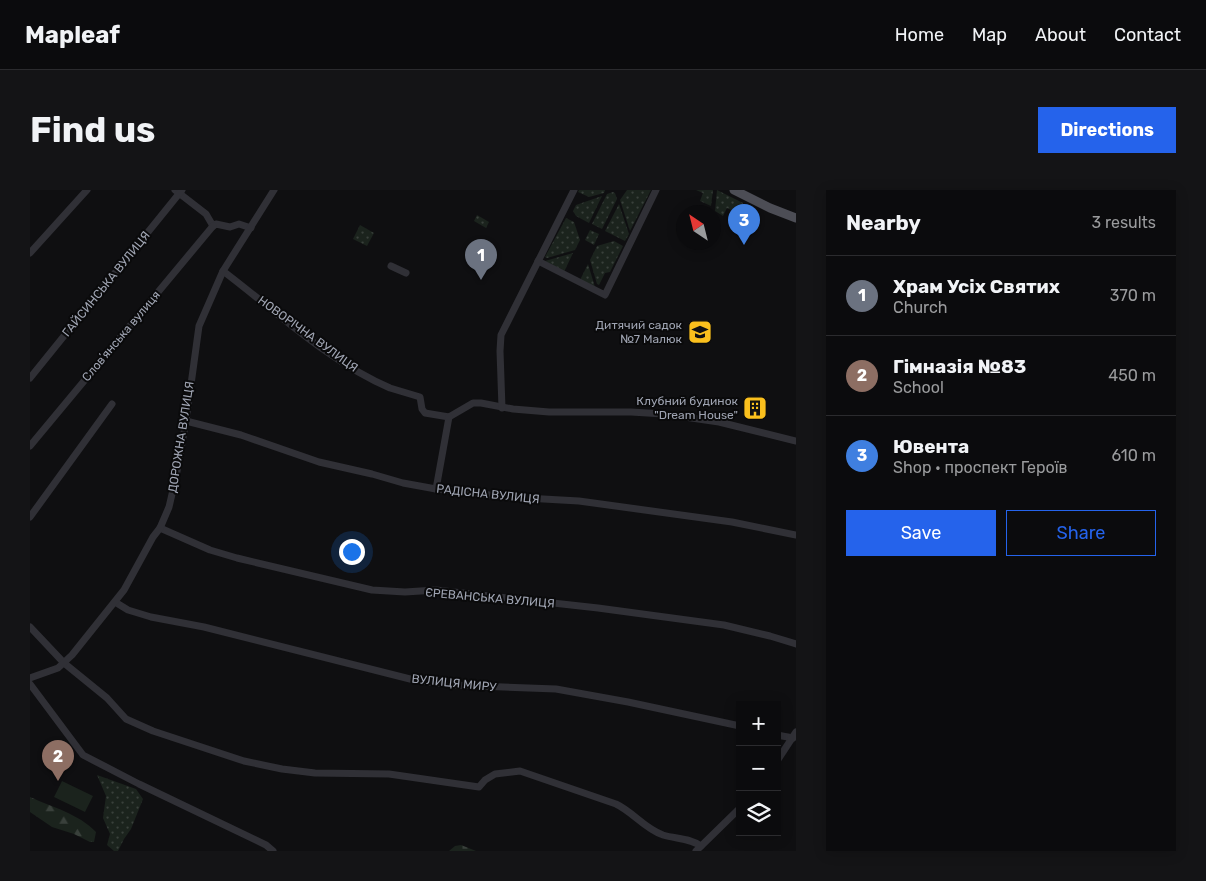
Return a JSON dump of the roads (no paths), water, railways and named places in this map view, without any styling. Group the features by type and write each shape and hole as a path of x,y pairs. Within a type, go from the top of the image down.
{"main road":[{"path":"734,190 770,208 796,218"},
{"path":"746,190 796,212"}],"street":[{"path":"30,253 87,190"},
{"name":"ДОРОЖНА ВУЛИЦЯ","path":"30,678 58,668 64,663 115,602 160,528 169,507 186,421 198,326 223,271 274,190"},
{"path":"502,408 501,335 574,190"},
{"path":"538,261 605,295 656,190"},
{"path":"179,191 206,214 212,226 216,224 230,227 239,224 251,228"},
{"name":"ГАЙСИНСЬКА ВУЛИЦЯ","path":"30,378 179,191"},
{"name":"Словʼянська вулиця","path":"30,446 212,226"},
{"path":"391,266 406,273"},
{"name":"НОВОРІЧНА ВУЛИЦЯ","path":"223,271 344,363 391,388 420,397 422,409 425,413 449,417"},
{"path":"436,490 449,417 473,404 481,403 502,408 549,412 664,414 719,422 796,441"},
{"path":"30,517 112,404"},
{"name":"РАДІСНА ВУЛИЦЯ","path":"186,421 241,435 319,462 436,490 507,497 579,501 732,522 796,535"},
{"name":"ЄРЕВАНСЬКА ВУЛИЦЯ","path":"160,528 210,550 237,558 372,590 405,592 436,590 598,608 724,626 796,644"},
{"name":"ВУЛИЦЯ МИРУ","path":"115,602 128,610 151,617 204,627 414,680 453,686 556,688 736,725"},
{"path":"30,627 64,663 107,698 126,719 153,731 244,761 315,773 389,774 479,787 485,780 495,774 512,771 520,772 616,804 629,810 654,830 694,841 698,849 736,812"},
{"path":"30,684 83,755 266,845 273,851"},
{"path":"781,734 794,735 781,755"}],"place":[{"name":"Ювента","path":"744,245"},
{"name":"Храм Усіх Святих","path":"481,280"},
{"name":"Дитячий садок №7 Малюк","path":"700,332"},
{"name":"Клубний будинок \"Dream House\"","path":"755,408"},
{"name":"Гімназія №83","path":"58,781"}]}
